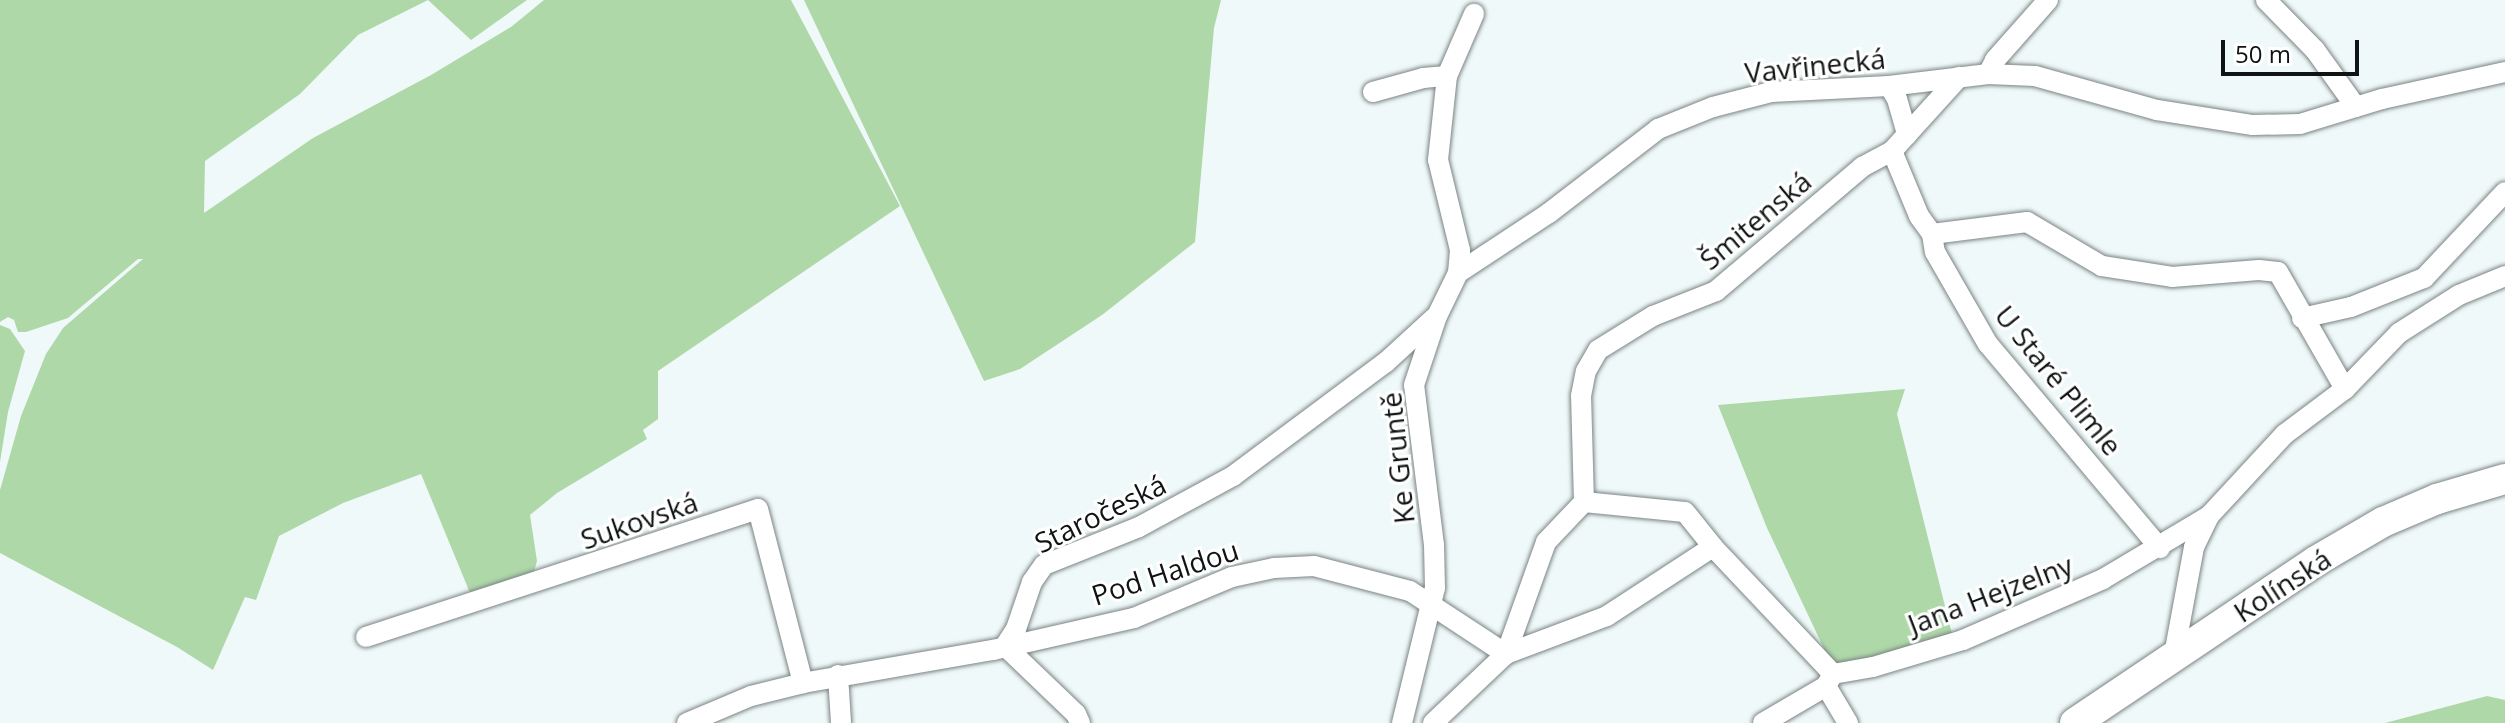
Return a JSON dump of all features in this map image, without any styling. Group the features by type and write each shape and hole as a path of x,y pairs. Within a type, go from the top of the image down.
{"street":[{"path":"1988,74 1995,60 2048,0"},
{"path":"2266,0 2315,50 2356,107"},
{"name":"Ke Gruntě","path":"1402,723 1433,607 1434,545 1414,385 1437,316 1458,273 1460,250 1438,160 1447,76 1474,14"},
{"name":"Vavřinecká","path":"1458,273 1549,213 1658,129 1713,107 1771,92 1889,86 1988,74 2035,76 2157,110 2253,125 2300,124 2356,107 2505,72"},
{"path":"1373,92 1423,78 1447,76"},
{"name":"Šmitenská","path":"1584,502 1581,396 1586,371 1598,350 1653,316 1716,291 1862,167 1892,151 1959,77"},
{"path":"1889,86 1897,99 1907,135"},
{"name":"U Staré Plimle","path":"1892,151 1919,216 1932,234 1935,252 1988,344 2160,548"},
{"path":"2302,318 2351,307 2424,278 2505,192"},
{"path":"1932,234 2027,222 2102,266 2172,277 2259,270 2278,272 2345,389"},
{"path":"2439,265 2459,295"},
{"path":"2174,655 2194,547 2209,516 2285,434 2345,389 2399,333 2459,295 2505,276"},
{"name":"Staročeská","path":"1005,646 1016,629 1032,582 1044,565 1139,527 1233,476 1386,362 1437,316"},
{"path":"1386,362 1414,385"},
{"name":"Kolínská","path":"2075,723 2174,655 2383,522 2437,499 2505,479"},
{"path":"1506,654 1546,542 1584,502 1685,512 1830,680 1848,723"},
{"name":"Sukovská","path":"366,637 758,509 803,683"},
{"name":"Jana Hejzelny","path":"1830,680 1963,640 2103,579 2160,548 2209,516"},
{"path":"1433,723 1506,654 1607,616 1713,547"},
{"name":"Pod Haldou","path":"1005,646 1134,618 1232,577 1274,568 1314,566 1367,577 1410,591 1433,607"},
{"path":"1433,607 1506,654"},
{"path":"687,723 751,696 803,683 1005,646 1076,714 1080,723"},
{"path":"838,675 841,723"},
{"path":"1763,723 1830,680"}],"green space":[{"path":"0,0 428,0 358,35 300,94 205,161 204,213 313,138 431,75 511,27 544,0 791,0 900,206 658,371 658,419 643,430 647,439 557,493 530,515 537,561 534,572 470,593 421,474 343,503 279,536 256,600 245,597 213,670 177,647 0,553 0,490 21,416 46,354 63,328 143,259 138,259 68,318 26,332 18,332 14,320 8,317 0,322"},
{"path":"428,0 527,0 471,40"},
{"path":"804,0 1221,0 1214,28 1195,242 1102,315 1020,369 984,381"},
{"path":"0,325 10,329 25,351 8,412 0,462"},
{"path":"1905,389 1897,414 1955,646 1834,670 1767,528 1718,405"},
{"path":"2487,696 2505,700 2505,723 2385,723"}]}
